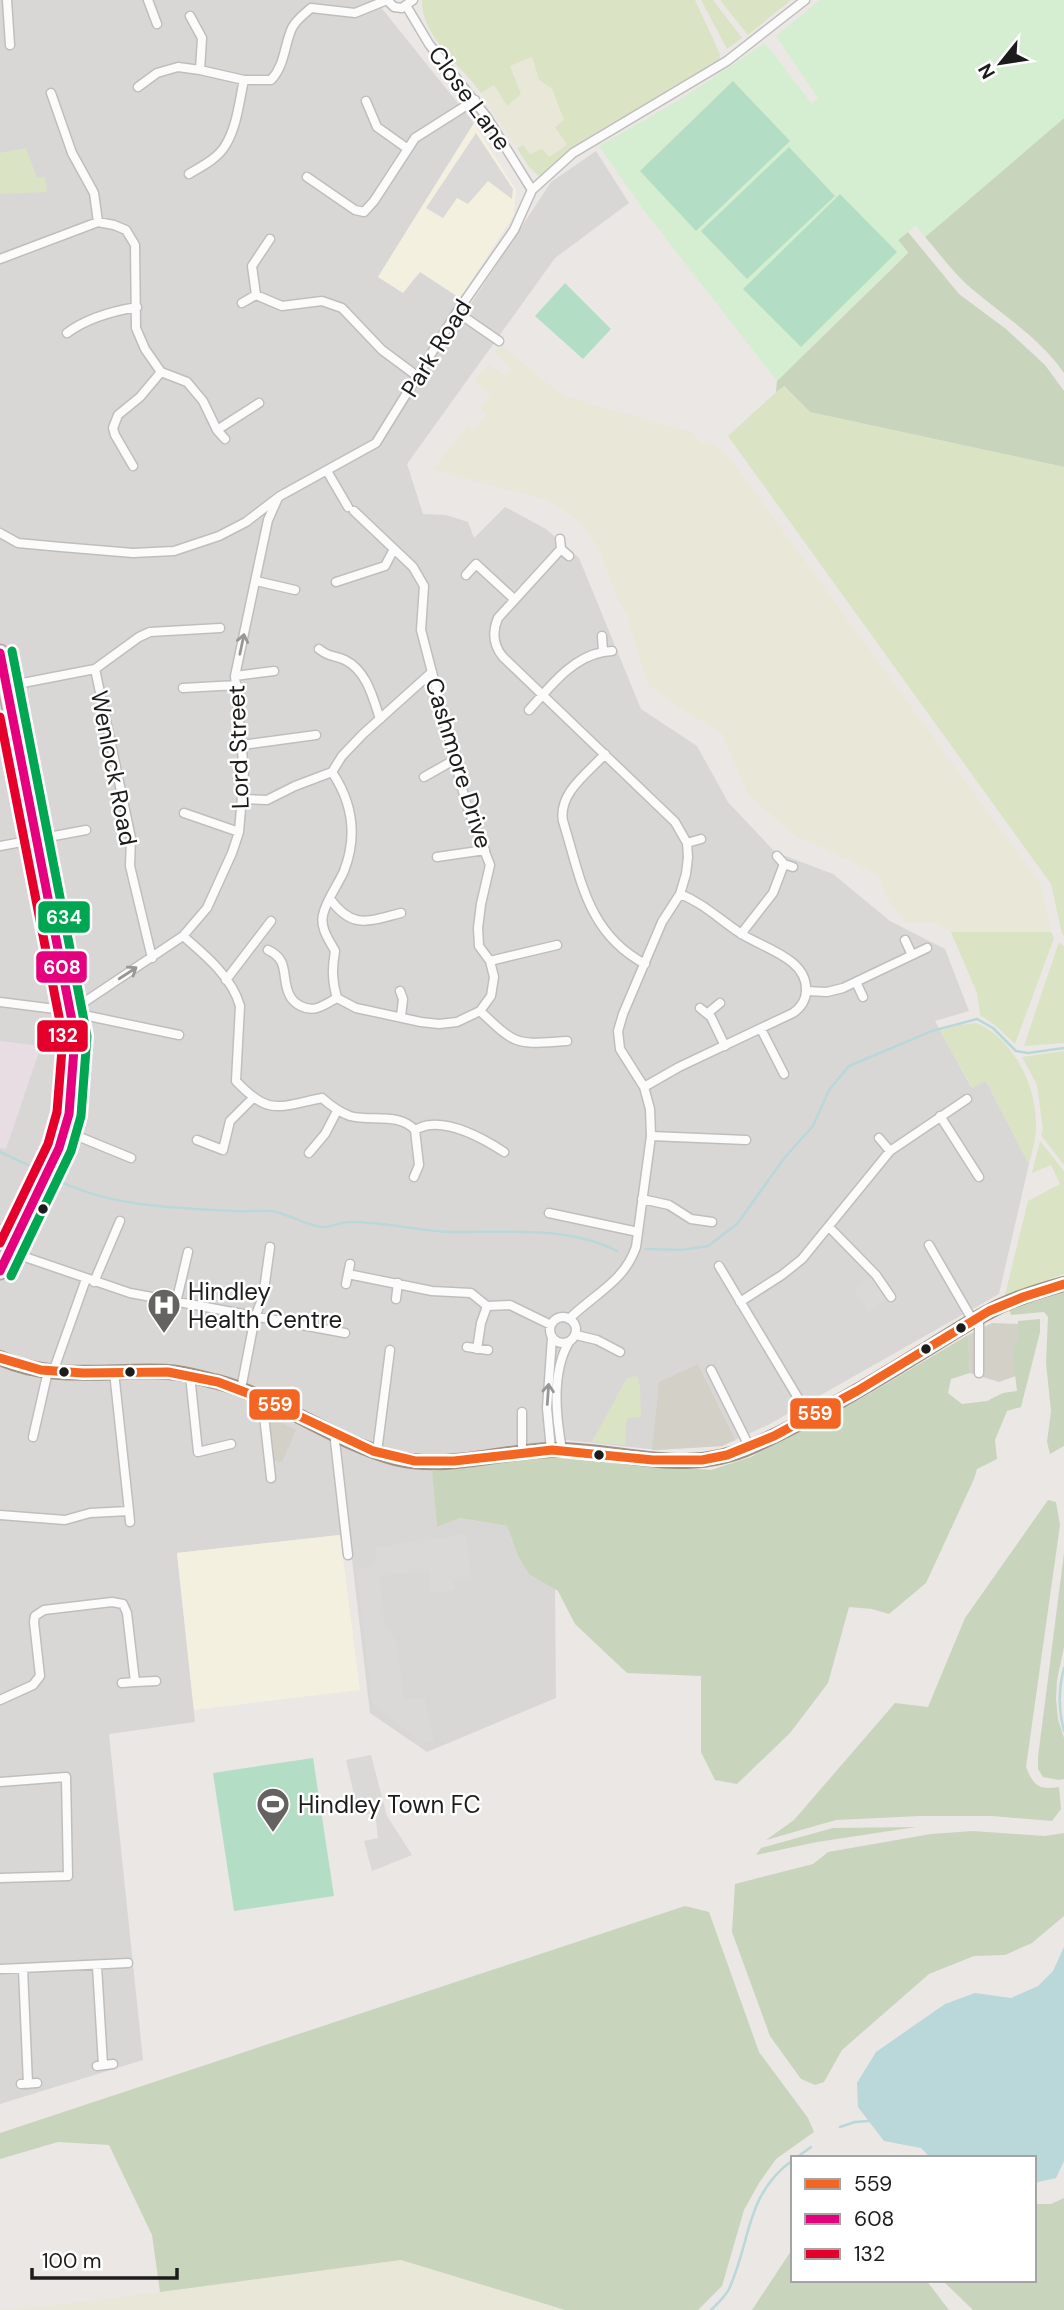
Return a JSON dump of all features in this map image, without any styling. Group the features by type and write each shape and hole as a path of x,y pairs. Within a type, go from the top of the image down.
{"highway":[{"path":"0,653 7,687 5,705 37,839 71,1011 75,1057 65,1131 0,1271"}],"main road":[{"path":"0,1358 20,1366 51,1372 168,1372 190,1375 241,1388 377,1452 410,1461 446,1463 556,1450 672,1462 717,1459 750,1448 810,1418 976,1319 1015,1300 1064,1284"}],"street":[{"path":"7,0 10,45"},
{"path":"148,0 157,24"},
{"path":"138,87 158,73 178,67 200,69 244,80 271,80 280,71 291,30 311,8 355,13 387,0 394,7 410,4"},
{"name":"Park Road","path":"0,533 18,543 133,553 174,551 219,536 246,522 277,498 376,443 457,312 514,230 532,190 573,153 727,61 805,0"},
{"name":"Close Lane","path":"410,4 429,44 475,100 532,190"},
{"path":"190,16 202,37 200,69"},
{"path":"190,174 215,157 225,146 235,123 244,80"},
{"path":"51,93 72,153 94,193 98,222"},
{"path":"307,177 355,210 364,212 415,138 475,100"},
{"path":"366,102 377,127 408,149"},
{"path":"0,260 98,222 126,230 135,245 136,328 145,349 161,372 187,382 203,401 217,430 225,439"},
{"path":"256,295 252,266 270,239"},
{"path":"242,303 256,295"},
{"path":"256,295 282,306 322,301 342,308 382,349 417,376"},
{"path":"67,333 103,314 137,307"},
{"path":"457,312 499,341"},
{"path":"133,467 113,428 118,415 140,397 161,372"},
{"path":"217,430 258,403"},
{"name":"Cashmore Drive","path":"327,471 351,509 413,567 424,586 421,630 466,803 490,865 478,928 479,946 490,961 495,977 491,996 480,1011"},
{"name":"Lord Street","path":"71,1011 183,936 207,908 239,832 243,799 242,745 236,680 268,520 277,498"},
{"path":"560,539 561,550 569,556"},
{"path":"336,582 384,566 394,549"},
{"path":"556,1450 547,1408 551,1325 556,1319 569,1319 620,1277 632,1259 651,1136 650,1109 644,1087 620,1049 618,1037 621,1020 665,916 680,894 688,864 687,844 675,822 503,657 495,646 496,623 514,599 561,550"},
{"path":"466,575 473,561 514,599"},
{"path":"256,581 295,590"},
{"path":"7,687 95,669 150,632 220,628"},
{"path":"529,710 572,665 586,657 608,652 602,636"},
{"path":"319,649 330,658 344,660 357,670 370,688 380,719"},
{"name":"Wenlock Road","path":"95,669 131,838 130,866 152,958"},
{"path":"183,688 274,671"},
{"path":"243,799 267,800 332,772 342,756 432,672"},
{"path":"242,745 316,735"},
{"path":"605,754 569,794 559,801 592,911 621,950 645,964"},
{"path":"424,778 454,760"},
{"path":"332,772 343,788 352,813 352,836 345,869 322,916 324,931 335,951 332,965 337,998 356,1008 439,1024 457,1022 480,1011 507,1037 522,1043 567,1041"},
{"path":"184,813 239,832"},
{"path":"0,846 86,830"},
{"path":"687,844 701,839"},
{"path":"438,857 485,850"},
{"path":"741,934 773,893 789,866 778,856"},
{"path":"644,1087 797,1010 806,991 805,979 796,965 741,934 699,902 680,894"},
{"path":"330,899 341,914 363,923 401,913"},
{"path":"226,981 271,921"},
{"path":"183,936 212,961 237,997 240,1006 236,1081 264,1106 281,1107 322,1098 337,1111 353,1116 396,1119 408,1123 415,1130 419,1165 414,1177"},
{"path":"905,940 912,955"},
{"path":"490,961 557,945"},
{"path":"806,991 833,991 927,948"},
{"path":"268,950 277,954 286,972 288,993 299,1006 314,1009 337,998"},
{"path":"856,982 863,998"},
{"path":"400,991 403,999 401,1016"},
{"path":"0,1002 71,1011 179,1035"},
{"path":"720,1003 704,1011 725,1046"},
{"path":"761,1029 784,1074"},
{"path":"197,1140 223,1150 230,1121 253,1098"},
{"path":"740,1302 792,1268 811,1249 890,1151 967,1099"},
{"path":"309,1153 325,1134 337,1111"},
{"path":"940,1116 979,1177"},
{"path":"415,1130 429,1124 449,1128 474,1136 504,1152"},
{"path":"65,1131 131,1158"},
{"path":"651,1136 746,1140"},
{"path":"879,1138 890,1151"},
{"path":"642,1199 669,1205 691,1219 712,1222"},
{"path":"549,1213 638,1232"},
{"path":"33,1437 51,1372 90,1281 120,1221"},
{"path":"829,1227 876,1275 891,1297"},
{"path":"0,1229 17,1237"},
{"path":"929,1245 976,1319 979,1373"},
{"path":"241,1388 255,1317 263,1297 270,1247"},
{"path":"176,1303 188,1252"},
{"path":"22,1256 130,1293 345,1333"},
{"path":"719,1266 810,1418"},
{"path":"346,1284 349,1269 432,1291 471,1293 487,1306 510,1305 551,1325"},
{"path":"396,1299 398,1283"},
{"path":"477,1349 487,1306"},
{"path":"556,1450 562,1356 576,1335 576,1327 569,1319"},
{"path":"576,1335 597,1340 620,1352"},
{"path":"552,1338 562,1344 569,1342"},
{"path":"467,1348 488,1350"},
{"path":"377,1452 390,1350"},
{"path":"712,1370 750,1448"},
{"path":"114,1373 130,1522"},
{"path":"190,1375 198,1452 231,1444"},
{"path":"262,1398 271,1478"},
{"path":"522,1412 522,1452"},
{"path":"334,1432 348,1556"},
{"path":"0,1515 65,1520 90,1513 129,1510"},
{"path":"0,1700 33,1685 40,1676 34,1616 44,1610 112,1602 123,1604 127,1613 135,1682"},
{"path":"122,1683 156,1681"},
{"path":"0,1782 66,1777 68,1876 0,1878"},
{"path":"0,1969 128,1963"},
{"path":"97,1966 104,2065"},
{"path":"23,1969 29,2084"}],"shaded area":[{"path":"0,0 375,0 474,123 378,277 420,271 470,305 551,182 596,151 629,203 555,258 407,464 423,514 446,515 468,522 474,538 505,507 546,529 579,558 641,709 697,746 728,802 775,852 833,874 890,921 945,949 969,1011 935,1021 971,1087 986,1081 1029,1164 999,1294 768,1425 722,1446 658,1450 565,1440 431,1458 437,1526 460,1518 507,1526 518,1556 555,1589 556,1698 427,1752 370,1713 349,1534 177,1553 195,1722 109,1734 143,2060 0,2104"},
{"path":"532,57 539,80 552,89 565,120 567,145 549,157 530,154 523,145 517,148 481,93 494,85 521,94 510,66"},
{"path":"474,123 516,190 514,215 460,298 420,272 403,293 378,277"},
{"path":"476,133 513,189 512,199 488,181 468,204 457,198 443,218 426,208"},
{"path":"499,344 563,396 693,433 704,445 709,441 729,457 1040,884 1051,932 951,932 937,923 905,921 889,902 878,875 794,835 748,794 721,732 686,712 648,685 626,612 618,600 599,549 579,520 545,499 433,470 467,426 473,431 486,414 480,408 491,394 474,382 483,369 489,365 506,376 512,370 494,352"},
{"path":"0,1041 41,1046 6,1149 0,1148"},
{"path":"876,1275 891,1297 868,1311 854,1289"},
{"path":"992,1323 1018,1324 1018,1337 1012,1349 1016,1376 999,1382 970,1373 968,1335"},
{"path":"698,1364 735,1440 722,1446 652,1450 659,1382"},
{"path":"269,1416 296,1430 282,1462 273,1460"},
{"path":"466,1534 471,1579 453,1581 454,1590 431,1593 429,1570 379,1576 385,1626 396,1640 404,1699 425,1698 434,1743 419,1741 372,1702 356,1569 370,1567 377,1556 376,1547"},
{"path":"340,1535 360,1690 194,1710 177,1553"},
{"path":"371,1755 387,1816 412,1855 372,1871 364,1841 378,1838 375,1813 359,1816 346,1760"},
{"path":"401,2260 565,2310 0,2310 59,2305"}],"green space":[{"path":"422,0 695,0 720,54 720,60 603,129 540,177 529,167 517,148 523,145 530,154 542,149 549,157 567,145 555,127 564,120 552,89 539,80 532,57 510,66 521,94 507,106 494,85 481,93 435,38 423,13"},
{"path":"701,0 713,0 742,38 727,49"},
{"path":"720,0 791,0 748,35"},
{"path":"820,0 1064,0 1064,118 925,237 916,225 898,240 908,252 777,381 646,213 599,146 681,99 765,43 812,104 818,98 776,36"},
{"path":"733,81 790,141 696,231 640,171"},
{"path":"1064,118 1064,373 1033,338 966,283 925,237"},
{"path":"789,147 835,196 747,279 701,231"},
{"path":"26,148 37,178 45,177 47,192 0,194 0,153"},
{"path":"840,194 897,252 801,347 743,289"},
{"path":"908,232 959,294 1006,329 1045,365 1064,391 1064,467 810,412 784,386 776,392 777,381 908,253 898,240"},
{"path":"565,283 611,329 583,359 535,316"},
{"path":"783,386 810,412 1064,467 1064,936 1051,884 728,436"},
{"path":"951,932 1051,932 1054,938 1015,1044 980,1015 977,993"},
{"path":"1059,942 1064,946 1064,1043 1024,1046"},
{"path":"977,1023 1002,1041 1021,1066 1028,1081 1036,1127 1029,1164 986,1081 972,1088 940,1031"},
{"path":"1064,1051 1064,1165 1041,1135 1043,1129 1037,1085 1022,1057"},
{"path":"1040,1141 1064,1171 1064,1274 1005,1295 1028,1201 1060,1184 1051,1165 1032,1173"},
{"path":"1064,1291 1064,1446 1050,1454 1047,1442 1051,1411 1046,1363 1048,1317 1044,1312 1011,1315 1009,1309"},
{"path":"1040,1319 1040,1332 1021,1407 1007,1411 995,1440 997,1459 977,1469 926,1583 889,1614 849,1607 828,1683 790,1733 737,1784 715,1780 701,1752 701,1676 627,1673 575,1624 558,1591 529,1574 518,1556 507,1526 460,1518 437,1527 432,1471 542,1457 711,1470 751,1457 869,1394 968,1335 970,1373 951,1379 948,1393 962,1404 987,1401 1003,1393 1017,1391 1012,1349 1018,1337 1018,1321"},
{"path":"637,1376 641,1417 627,1418 625,1445 592,1442 627,1378"},
{"path":"1048,1500 1056,1502 1060,1525 1026,1767 1032,1779 1041,1787 1059,1787 1061,1809 1052,1821 992,1816 836,1820 766,1840 794,1820 895,1703 928,1707 965,1618"},
{"path":"1064,1553 1064,1647 1056,1699 1064,1738 1064,1779 1059,1780 1043,1777 1038,1769 1038,1757"},
{"name":"Hindley Town FC","path":"313,1758 334,1896 234,1911 213,1773"},
{"path":"916,1827 817,1842 756,1855 761,1848 833,1828"},
{"path":"973,1831 1045,1836 1064,1833 1064,1916 1032,1943 1005,1955 974,1956 929,1974 842,2050 824,2082 815,2085 801,2079 770,2036 732,1932 735,1884 813,1864 828,1852 931,1834"},
{"path":"685,1906 709,1912 759,2052 808,2118 814,2132 776,2159 759,2183 744,2210 722,2286 698,2310 565,2310 401,2260 160,2292 152,2235 109,2145 58,2142 0,2159 0,2133"},
{"path":"1064,2198 1064,2310 973,2310 944,2282 1036,2282 1036,2204 1051,2204"},
{"path":"791,2251 791,2282 928,2282 949,2310 752,2310"}],"water":[{"path":"1064,1947 1064,2161 1056,2178 1036,2183 1036,2156 929,2156 921,2148 884,2141 858,2107 857,2083 876,2052 945,2004 975,1993 1011,1998 1038,1986 1053,1971"}],"waterway":[{"path":"646,1249 681,1250 708,1246 737,1224 785,1157 813,1126 829,1090 849,1066 932,1031 977,1019 993,1028 1016,1051 1028,1053 1064,1048"},
{"path":"0,1152 41,1171"},
{"path":"53,1178 96,1195 142,1204 212,1210 272,1211 323,1227 361,1222 450,1232 556,1234 577,1237 617,1251"},
{"path":"1064,1668 1060,1700 1064,1731"},
{"path":"840,2127 869,2121"},
{"path":"799,2156 811,2147"},
{"path":"711,2310 729,2289 757,2203 777,2173 791,2162"}],"transit line":[{"name":"634","path":"11,1276 71,1151 81,1116 87,1036 12,651"},
{"name":"608","path":"0,653 75,1036 69,1114 59,1148 0,1271"},
{"name":"132","path":"0,717 63,1037 57,1112 48,1144 0,1243"},
{"name":"559","path":"0,1358 41,1370 83,1373 168,1372 218,1382 263,1399 373,1451 415,1461 454,1461 552,1450 653,1460 702,1460 727,1455 774,1436 857,1391 989,1311 1064,1284"}],"place":[{"name":"Hindley Health Centre","path":"164,1335"},
{"name":"Hindley Town FC","path":"273,1834"}]}
